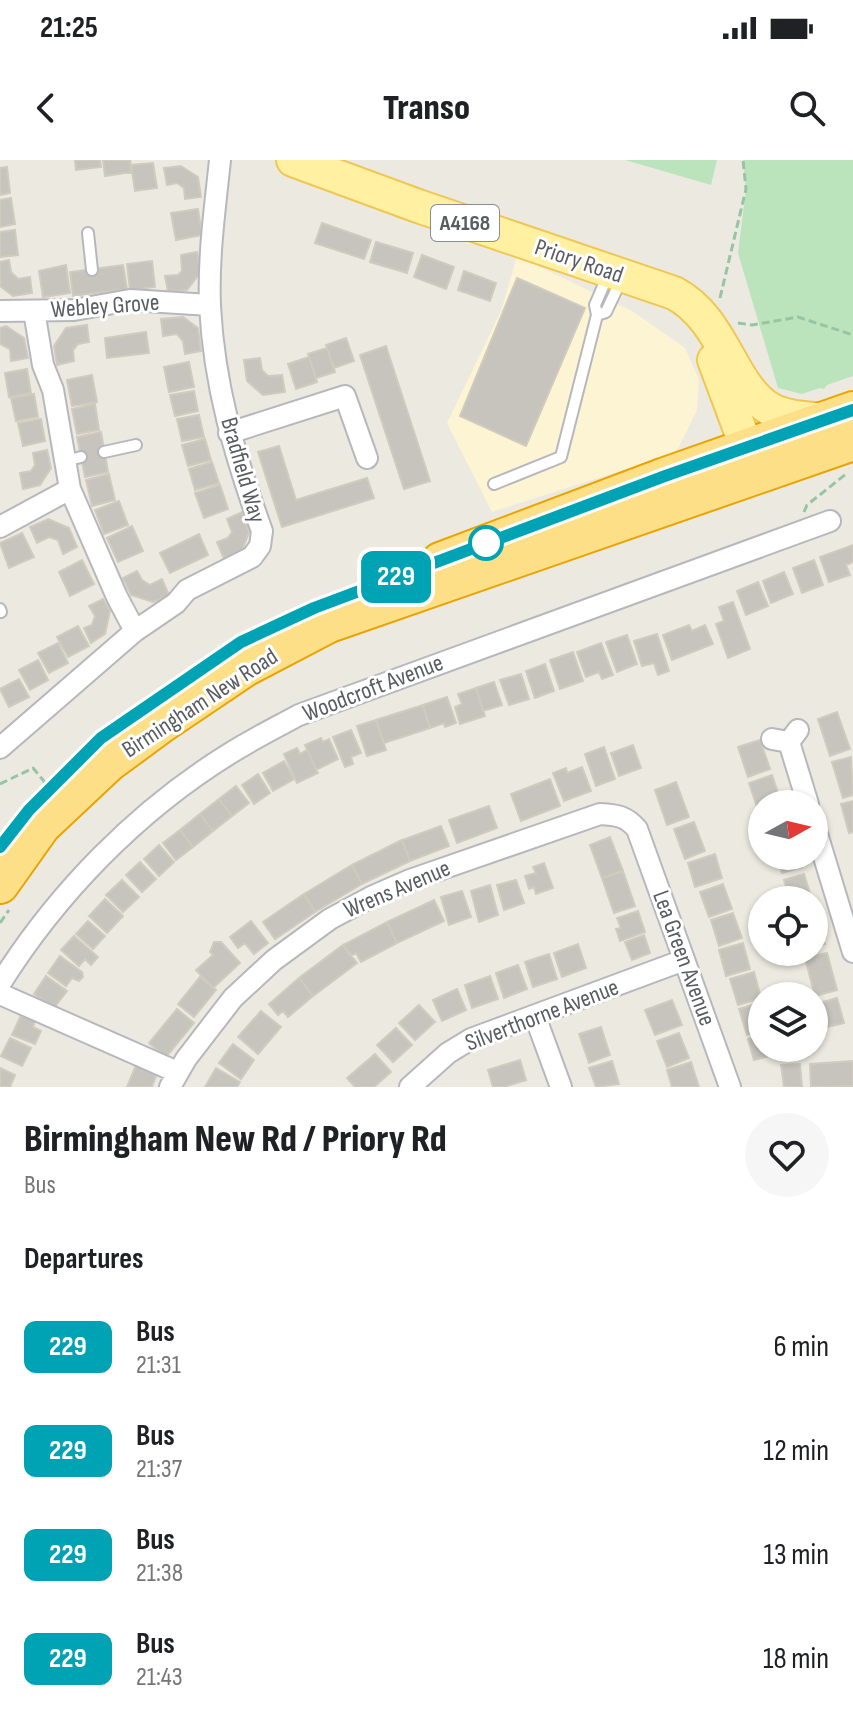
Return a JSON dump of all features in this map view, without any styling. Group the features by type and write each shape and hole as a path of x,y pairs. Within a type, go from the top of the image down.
{"highway":[{"name":"Birmingham New Road","path":"8,893 42,826 109,763 245,668 329,624 752,462 839,415"},
{"name":"Birmingham New Road","path":"0,847 29,810 101,738 241,642 314,608 752,462 850,458"}],"main road":[{"name":"Priory Road","path":"296,160 685,299 711,316 749,388 770,409 797,417 839,415"},
{"name":"Priory Road","path":"624,276 687,317 709,347 752,462"}],"street":[{"name":"Bradfield Way","path":"0,748 135,631 176,603 187,590 252,557 260,546 262,531 229,433 215,354 210,305 211,245 220,160"},
{"name":"Webley Grove","path":"0,311 74,310 95,300 156,300 210,305"},
{"path":"34,311 43,365 73,459 70,489 135,631"},
{"path":"229,433 345,396 367,458"},
{"path":"0,527 70,489"},
{"name":"Woodcroft Avenue","path":"0,984 26,943 112,846 169,795 229,754 299,715 830,521"},
{"path":"787,737 804,790"},
{"name":"Wrens Avenue","path":"174,1079 233,998 274,960 330,919 371,897 435,871 600,814 617,815 629,820 637,829"},
{"name":"Lea Green Avenue","path":"637,829 730,1087"},
{"path":"828,870 853,952"},
{"name":"Silverthorne Avenue","path":"410,1087 448,1053 471,1039 684,960"},
{"path":"0,994 174,1079"},
{"path":"535,1016 561,1087"}],"lane":[{"path":"88,233 92,270"},
{"path":"494,484 561,457 597,315 595,305 624,276"},
{"path":"104,452 136,445"}],"path":[{"path":"743,160 746,189 711,316 752,325 798,317 853,335"},
{"path":"795,533 807,505 850,458"},
{"path":"0,784 33,768 50,789"},
{"path":"0,923 8,893"}],"shaded area":[{"path":"517,256 632,311 685,348 699,380 697,410 676,453 492,512 447,423 501,311"}],"green space":[{"path":"625,160 717,160 711,185"},
{"path":"743,160 853,160 853,376 827,385 824,389 802,394 778,388 738,253 746,189"}],"building":[{"path":"75,160 100,160 101,167 76,170"},
{"path":"103,160 130,160 132,172 105,176"},
{"path":"153,163 157,188 135,191 131,165"},
{"path":"181,166 198,177 201,197 185,199 184,188 177,183 167,185 164,168"},
{"path":"7,167 10,193 0,195 0,168"},
{"path":"11,198 15,224 0,227 0,200"},
{"path":"198,209 202,235 176,240 171,213"},
{"path":"322,223 371,240 364,259 315,243"},
{"path":"15,230 18,255 0,257 0,232"},
{"path":"376,242 413,253 407,273 370,262"},
{"path":"197,252 200,273 187,290 168,292 165,276 178,275 182,271 181,255"},
{"path":"422,255 454,267 446,289 414,277"},
{"path":"9,260 11,272 18,279 30,277 32,293 13,296 0,286 0,262"},
{"path":"152,261 155,287 130,290 127,264"},
{"path":"66,265 70,293 43,297 39,271"},
{"path":"123,265 127,289 73,296 70,272"},
{"path":"464,271 496,283 490,301 458,290"},
{"path":"517,278 585,308 526,446 460,416"},
{"path":"183,317 198,328 201,351 185,354 183,341 177,334 163,336 161,319"},
{"path":"87,325 89,342 78,344 73,350 74,361 57,365 54,346 66,328"},
{"path":"6,326 24,338 28,358 11,361 10,349 0,344 0,328"},
{"path":"146,332 149,353 107,358 105,338"},
{"path":"346,338 354,361 334,368 326,345"},
{"path":"386,346 430,481 404,489 360,355"},
{"path":"327,348 335,372 316,378 308,354"},
{"path":"309,357 317,382 296,389 288,364"},
{"path":"260,358 262,370 268,376 282,375 285,392 263,395 247,381 244,360"},
{"path":"189,362 194,387 169,392 164,367"},
{"path":"27,369 31,393 9,397 5,373"},
{"path":"92,375 97,402 72,406 67,380"},
{"path":"194,391 198,411 175,416 170,395"},
{"path":"34,394 38,417 16,421 11,398"},
{"path":"95,404 99,430 77,434 72,409"},
{"path":"199,415 204,437 182,441 177,419"},
{"path":"41,419 45,441 23,446 18,423"},
{"path":"101,432 108,472 85,477 77,437"},
{"path":"205,439 211,460 188,466 182,445"},
{"path":"279,446 296,500 367,478 374,498 282,527 258,452"},
{"path":"47,450 51,468 40,485 23,489 20,473 31,471 35,465 33,453"},
{"path":"212,462 219,483 195,490 189,469"},
{"path":"109,474 115,500 92,506 86,480"},
{"path":"220,485 228,509 204,518 195,493"},
{"path":"119,501 128,525 104,534 95,510"},
{"path":"242,512 249,532 242,551 224,559 217,542 228,538 232,532 227,519"},
{"path":"48,519 69,528 77,547 63,554 58,540 49,537 37,543 30,527"},
{"path":"132,526 143,551 118,562 107,538"},
{"path":"22,533 34,557 9,568 0,543"},
{"path":"199,534 208,555 170,573 160,553"},
{"path":"853,545 853,562 846,565 850,575 829,582 820,557"},
{"path":"82,560 94,584 70,596 59,572"},
{"path":"814,560 823,585 802,593 793,568"},
{"path":"137,571 142,580 150,585 162,579 169,595 153,602 131,595 123,578"},
{"path":"784,572 793,594 771,603 763,581"},
{"path":"758,582 768,606 746,615 737,591"},
{"path":"103,599 110,611 105,634 91,643 84,628 92,625 95,616 89,606"},
{"path":"733,602 750,649 728,658 716,624 724,621 719,607"},
{"path":"689,625 692,631 705,625 713,644 672,660 663,635"},
{"path":"78,626 89,646 68,657 57,637"},
{"path":"657,634 669,671 658,675 654,663 642,666 634,641"},
{"path":"627,635 637,664 617,672 606,642"},
{"path":"58,643 68,663 49,673 38,653"},
{"path":"601,643 613,675 602,679 599,672 586,677 577,652"},
{"path":"573,652 583,681 560,689 550,660"},
{"path":"38,660 48,680 30,690 19,670"},
{"path":"545,664 554,691 535,698 526,671"},
{"path":"521,674 529,699 509,705 500,680"},
{"path":"19,679 29,697 9,707 0,689"},
{"path":"494,682 502,705 483,711 476,688"},
{"path":"476,688 485,716 460,724 455,707 462,704 458,694"},
{"path":"447,697 456,723 430,728 423,705"},
{"path":"423,705 430,728 384,743 376,720"},
{"path":"837,712 850,749 830,756 818,719"},
{"path":"376,720 386,750 367,756 357,726"},
{"path":"351,730 361,753 351,757 353,764 345,767 333,737"},
{"path":"321,738 323,742 329,739 338,759 316,770 305,745"},
{"path":"760,740 770,769 748,777 738,747"},
{"path":"633,745 641,768 619,776 611,753"},
{"path":"604,747 615,779 596,786 585,754"},
{"path":"297,748 300,754 307,750 318,773 297,783 284,754"},
{"path":"851,757 853,795 843,798 832,762"},
{"path":"284,761 294,779 273,791 263,773"},
{"path":"582,767 591,791 564,801 553,773 566,768 567,773"},
{"path":"258,774 270,793 254,804 242,785"},
{"path":"772,775 777,790 751,790 749,783"},
{"path":"550,779 560,806 521,821 511,794"},
{"path":"676,782 689,817 667,825 655,790"},
{"path":"236,786 249,803 232,816 219,799"},
{"path":"219,799 232,816 213,831 200,814"},
{"path":"853,801 853,832 849,833 841,804"},
{"path":"489,806 497,828 457,843 449,820"},
{"path":"200,814 213,831 193,847 180,830"},
{"path":"694,822 705,851 685,859 674,829"},
{"path":"441,826 449,846 410,861 402,840"},
{"path":"180,830 193,847 176,860 163,843"},
{"path":"610,837 623,871 602,878 590,845"},
{"path":"402,840 410,861 362,884 352,865"},
{"path":"159,845 174,862 159,876 144,859"},
{"path":"715,854 722,878 695,887 688,863"},
{"path":"140,862 156,879 142,892 126,875"},
{"path":"544,863 553,888 536,894 534,887 529,889 525,876 536,873 533,867"},
{"path":"352,865 362,884 315,912 304,894"},
{"path":"623,871 635,906 614,913 602,878"},
{"path":"804,874 808,886 786,886 784,880"},
{"path":"122,880 139,897 123,912 106,895"},
{"path":"516,880 524,903 504,910 497,885"},
{"path":"723,884 732,909 709,917 700,892"},
{"path":"490,885 498,915 479,922 471,891"},
{"path":"462,891 471,917 449,925 441,897"},
{"path":"304,894 315,912 275,939 263,922"},
{"path":"105,899 123,916 107,933 89,916"},
{"path":"434,900 444,921 397,943 387,922"},
{"path":"638,911 645,932 620,941 616,929 621,928 617,918"},
{"path":"733,913 742,938 719,946 711,920"},
{"path":"88,921 105,936 93,949 76,934"},
{"path":"251,921 268,943 254,954 245,943 238,948 230,937"},
{"path":"387,922 397,943 361,962 356,953 351,956 343,945"},
{"path":"644,935 650,953 632,960 625,942"},
{"path":"74,936 98,957 91,965 85,959 79,966 61,950"},
{"path":"214,942 221,942 240,963 213,988 196,970 213,955 210,952"},
{"path":"743,943 750,969 726,976 719,950"},
{"path":"578,944 586,968 562,977 554,953"},
{"path":"343,945 357,963 313,996 299,978"},
{"path":"549,954 557,979 533,987 525,962"},
{"path":"60,956 82,972 83,977 79,981 72,978 66,986 48,973"},
{"path":"828,957 837,990 828,992 828,982 811,982 807,966 828,966"},
{"path":"518,965 527,989 504,998 496,973"},
{"path":"754,972 757,982 748,982 748,1002 738,1005 730,979"},
{"path":"46,976 67,991 54,1008 34,994"},
{"path":"490,976 498,999 472,1008 465,985"},
{"path":"200,977 216,990 194,1017 178,1004"},
{"path":"299,978 313,996 288,1017 283,1011 278,1015 269,1004"},
{"path":"457,989 466,1010 442,1021 433,1000"},
{"path":"837,998 844,1023 828,1027 828,1001"},
{"path":"672,1000 682,1025 655,1035 645,1010"},
{"path":"419,1005 435,1022 415,1040 399,1023"},
{"path":"748,1006 747,1035 739,1009"},
{"path":"177,1009 194,1023 166,1057 149,1043"},
{"path":"261,1011 281,1027 258,1054 238,1037"},
{"path":"21,1015 35,1021 33,1027 41,1031 35,1044 12,1035"},
{"path":"601,1027 610,1055 589,1063 579,1034"},
{"path":"396,1028 412,1045 393,1062 377,1045"},
{"path":"679,1033 689,1058 667,1067 657,1041"},
{"path":"10,1038 31,1048 22,1066 1,1056"},
{"path":"233,1044 254,1060 241,1079 219,1063"},
{"path":"375,1054 391,1072 374,1087 355,1087 347,1078"},
{"path":"520,1060 526,1080 493,1087 488,1070"},
{"path":"612,1061 619,1084 596,1087 589,1068"},
{"path":"853,1061 853,1086 811,1087 810,1064"},
{"path":"691,1062 699,1087 672,1087 667,1070"},
{"path":"800,1064 802,1087 784,1087 781,1065"},
{"path":"136,1065 157,1073 152,1087 127,1087"},
{"path":"0,1068 15,1075 10,1087 0,1087"},
{"path":"216,1068 240,1082 237,1087 205,1087"}],"bus line":[{"name":"229","path":"0,847 29,810 101,738 241,642 314,608 665,476 853,410"}]}
